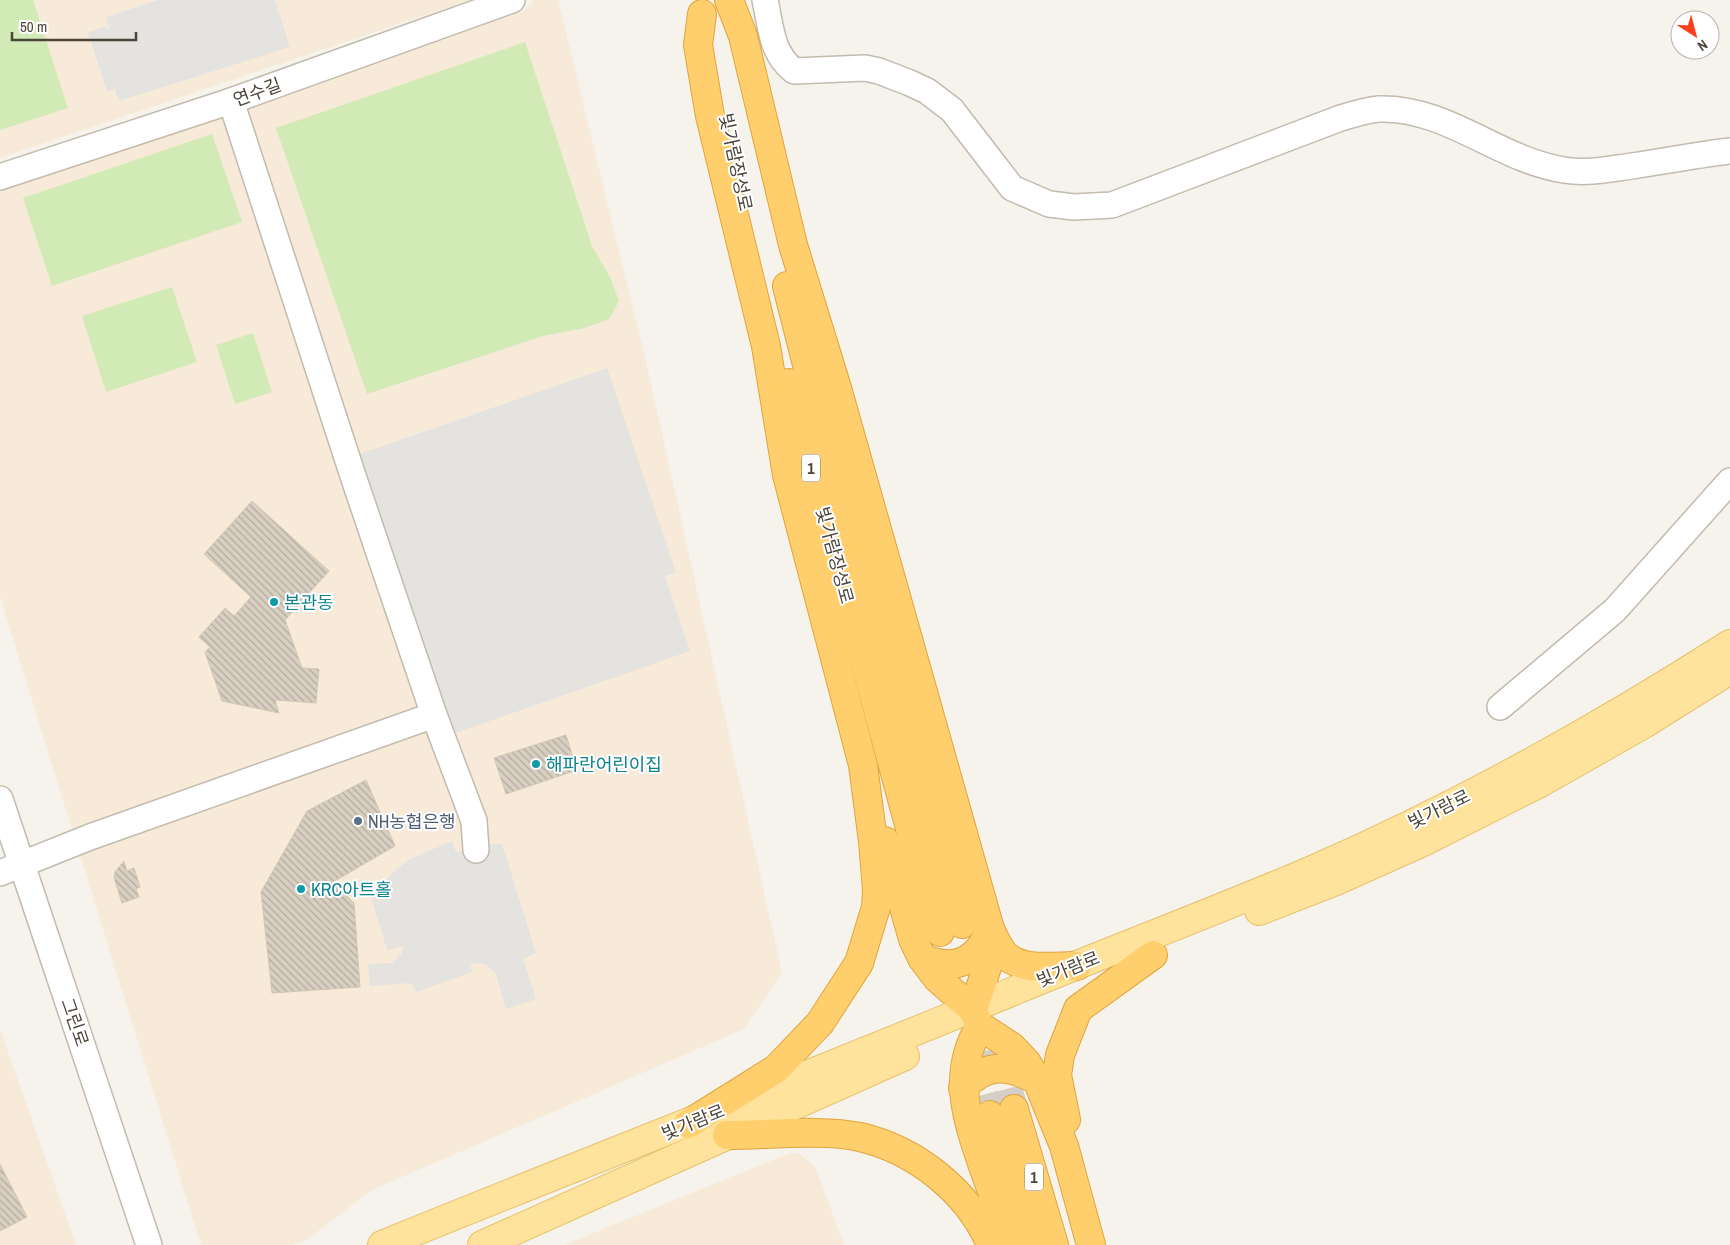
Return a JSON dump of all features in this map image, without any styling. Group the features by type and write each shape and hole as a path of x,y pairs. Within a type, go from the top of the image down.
{"highway":[{"path":"728,0 743,36 793,246 839,398 990,929 1002,952 1011,960 1028,966 1077,966"},
{"path":"707,5 698,45 710,116 766,346 787,475 863,765 913,939 922,958 936,978 976,1018 1012,1047 1027,1063 1037,1080 1064,1146 1091,1245"},
{"name":"빛가람장성로","path":"707,5 731,149 799,421 923,876 951,928"},
{"path":"688,1124 776,1069 820,1023 859,963 876,907 873,841 863,765"},
{"path":"922,958 943,965 965,960 984,945 990,929"},
{"path":"990,929 989,961 963,1073 963,1088 969,1126 1012,1245"},
{"path":"1064,1146 1068,1128 1057,1075 1060,1055 1078,1009 1152,955"},
{"path":"963,1088 972,1078 994,1069 1010,1069 1037,1080"},
{"name":"1","path":"1030,1245 1002,1112 1054,1245"},
{"path":"727,1135 824,1134 860,1137 884,1145 928,1167 961,1197 979,1221 991,1245"}],"main road":[{"name":"빛가람로","path":"482,1245 914,1052 1077,966 1313,869 1446,806 1546,754 1615,715 1730,644"},
{"name":"빛가람로","path":"382,1245 688,1124 1152,955 1336,881 1423,842 1540,783 1644,724 1730,670"}],"street":[{"name":"연수길","path":"0,177 231,101 512,0"},
{"path":"765,0 775,44 782,62 794,71 865,68 880,71 927,91 952,110 1012,188 1049,204 1074,207 1112,205 1338,119 1376,109 1396,109 1427,116 1456,126 1516,158 1563,170 1604,170 1730,151"},
{"path":"231,101 350,467 434,715 474,821 476,850"},
{"path":"1500,707 1615,610 1730,481"},
{"path":"11,869 90,837 434,715"},
{"name":"그린로","path":"0,799 11,869 149,1245"}],"shaded area":[{"path":"0,0 470,0 0,158"},
{"path":"158,0 275,0 290,47 119,101 115,89 107,91 88,32 104,27 110,30 106,17"},
{"path":"534,0 558,0 647,366 782,973 744,1029 372,1190 305,1241 292,1245 201,1245 0,597 0,192 524,11"},
{"path":"607,368 676,572 665,576 690,651 447,736 351,457"},
{"path":"452,841 456,852 483,844 502,844 536,953 523,959 536,999 506,1009 495,972 485,964 470,963 472,972 417,992 411,983 370,986 368,964 392,963 402,953 403,946 387,950 371,897 381,893 383,882 408,860"},
{"path":"0,1029 76,1245 0,1245"},
{"path":"790,1153 800,1154 816,1168 844,1245 564,1245"}],"green space":[{"path":"0,0 33,0 68,108 0,130"},
{"path":"525,42 592,246 610,277 619,301 609,319 585,328 543,336 367,394 276,128"},
{"path":"212,134 242,222 52,286 23,198"},
{"path":"172,287 197,362 106,392 82,316"},
{"path":"253,333 272,392 235,404 216,345"}],"building":[{"name":"본관동","path":"252,501 329,571 285,620 302,668 319,669 316,703 275,700 279,713 222,701 205,652 210,647 199,637 225,608 234,616 251,597 204,554"},
{"name":"해파란어린이집","path":"566,735 577,770 506,794 494,758"},
{"name":"KRC아트홀","path":"366,780 395,846 333,882 354,903 360,987 272,993 261,892 307,811"},
{"path":"124,861 127,871 134,868 140,887 136,889 139,897 122,903 114,878 115,872"},
{"path":"0,1164 27,1217 0,1231"}],"tunnel":[{"path":"997,1048 1014,1109"},
{"path":"973,1054 990,1115"}],"place":[{"name":"본관동","path":"274,602"},
{"name":"해파란어린이집","path":"536,764"},
{"name":"NH농협은행","path":"358,821"},
{"name":"KRC아트홀","path":"301,889"}]}
